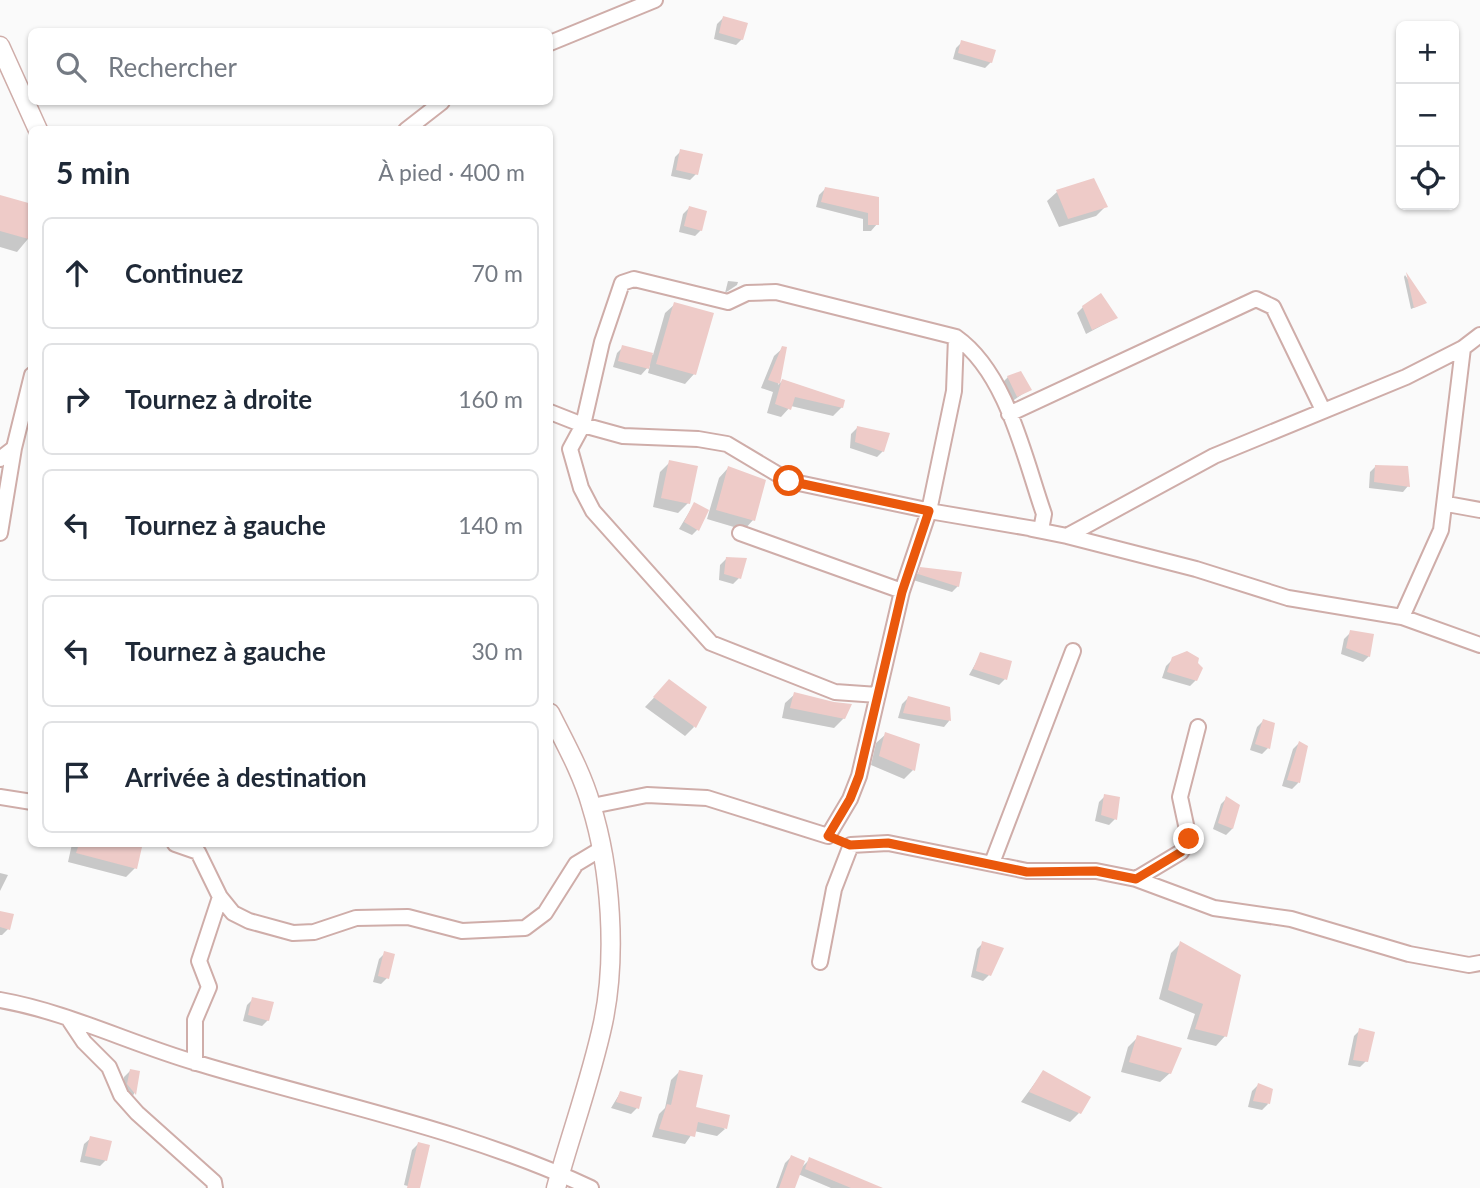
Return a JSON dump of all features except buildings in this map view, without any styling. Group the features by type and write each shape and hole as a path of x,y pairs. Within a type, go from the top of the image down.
{"main road":[{"path":"0,46 36,126"},
{"path":"553,719 592,806 608,891 609,941 604,1021 558,1181"}],"street":[{"path":"553,42 655,0"},
{"path":"412,126 438,105"},
{"path":"878,695 835,692 711,643 593,512 581,488 570,449 583,425 614,303 622,283 634,279 728,302 747,293 776,292 956,337 975,350 991,373 1009,414 1045,514 1041,530 929,511"},
{"path":"1009,414 1256,299 1273,307 1323,410"},
{"path":"1067,536 1214,456 1406,377 1463,348 1480,335"},
{"path":"828,836 850,799 859,776 902,592 929,511 954,391 956,337"},
{"path":"1402,617 1441,530 1447,504 1463,348"},
{"path":"0,533 14,449 28,391"},
{"path":"553,413 623,436 698,439 727,444 789,481 929,511 1067,536 1196,569 1289,598 1402,617 1480,645"},
{"path":"0,459 14,449"},
{"path":"1447,504 1480,510"},
{"path":"740,533 902,592"},
{"path":"992,863 1073,651"},
{"path":"1136,879 1181,852 1189,839 1180,797 1198,727"},
{"path":"592,806 647,795 707,798 850,845 888,843 1027,872 1096,871 1136,879 1214,908 1291,919 1409,954 1469,965 1480,963"},
{"path":"0,797 28,801"},
{"path":"820,962 834,889 850,845"},
{"path":"184,847 198,852 220,897 233,913 249,921 293,933 314,932 356,919 408,917 462,931 525,928 545,913 576,864 601,849"},
{"path":"195,1063 195,1020 209,987 199,961 220,897"},
{"path":"0,1000 37,1006 195,1063 456,1134 558,1181 591,1188"},
{"path":"68,1018 84,1042 109,1067 121,1095 137,1114 214,1182 215,1188"}],"route":[{"path":"789,481 929,511 902,592 859,776 850,799 828,836 850,845 888,843 1027,872 1096,871 1136,879 1181,852 1189,839"}]}
